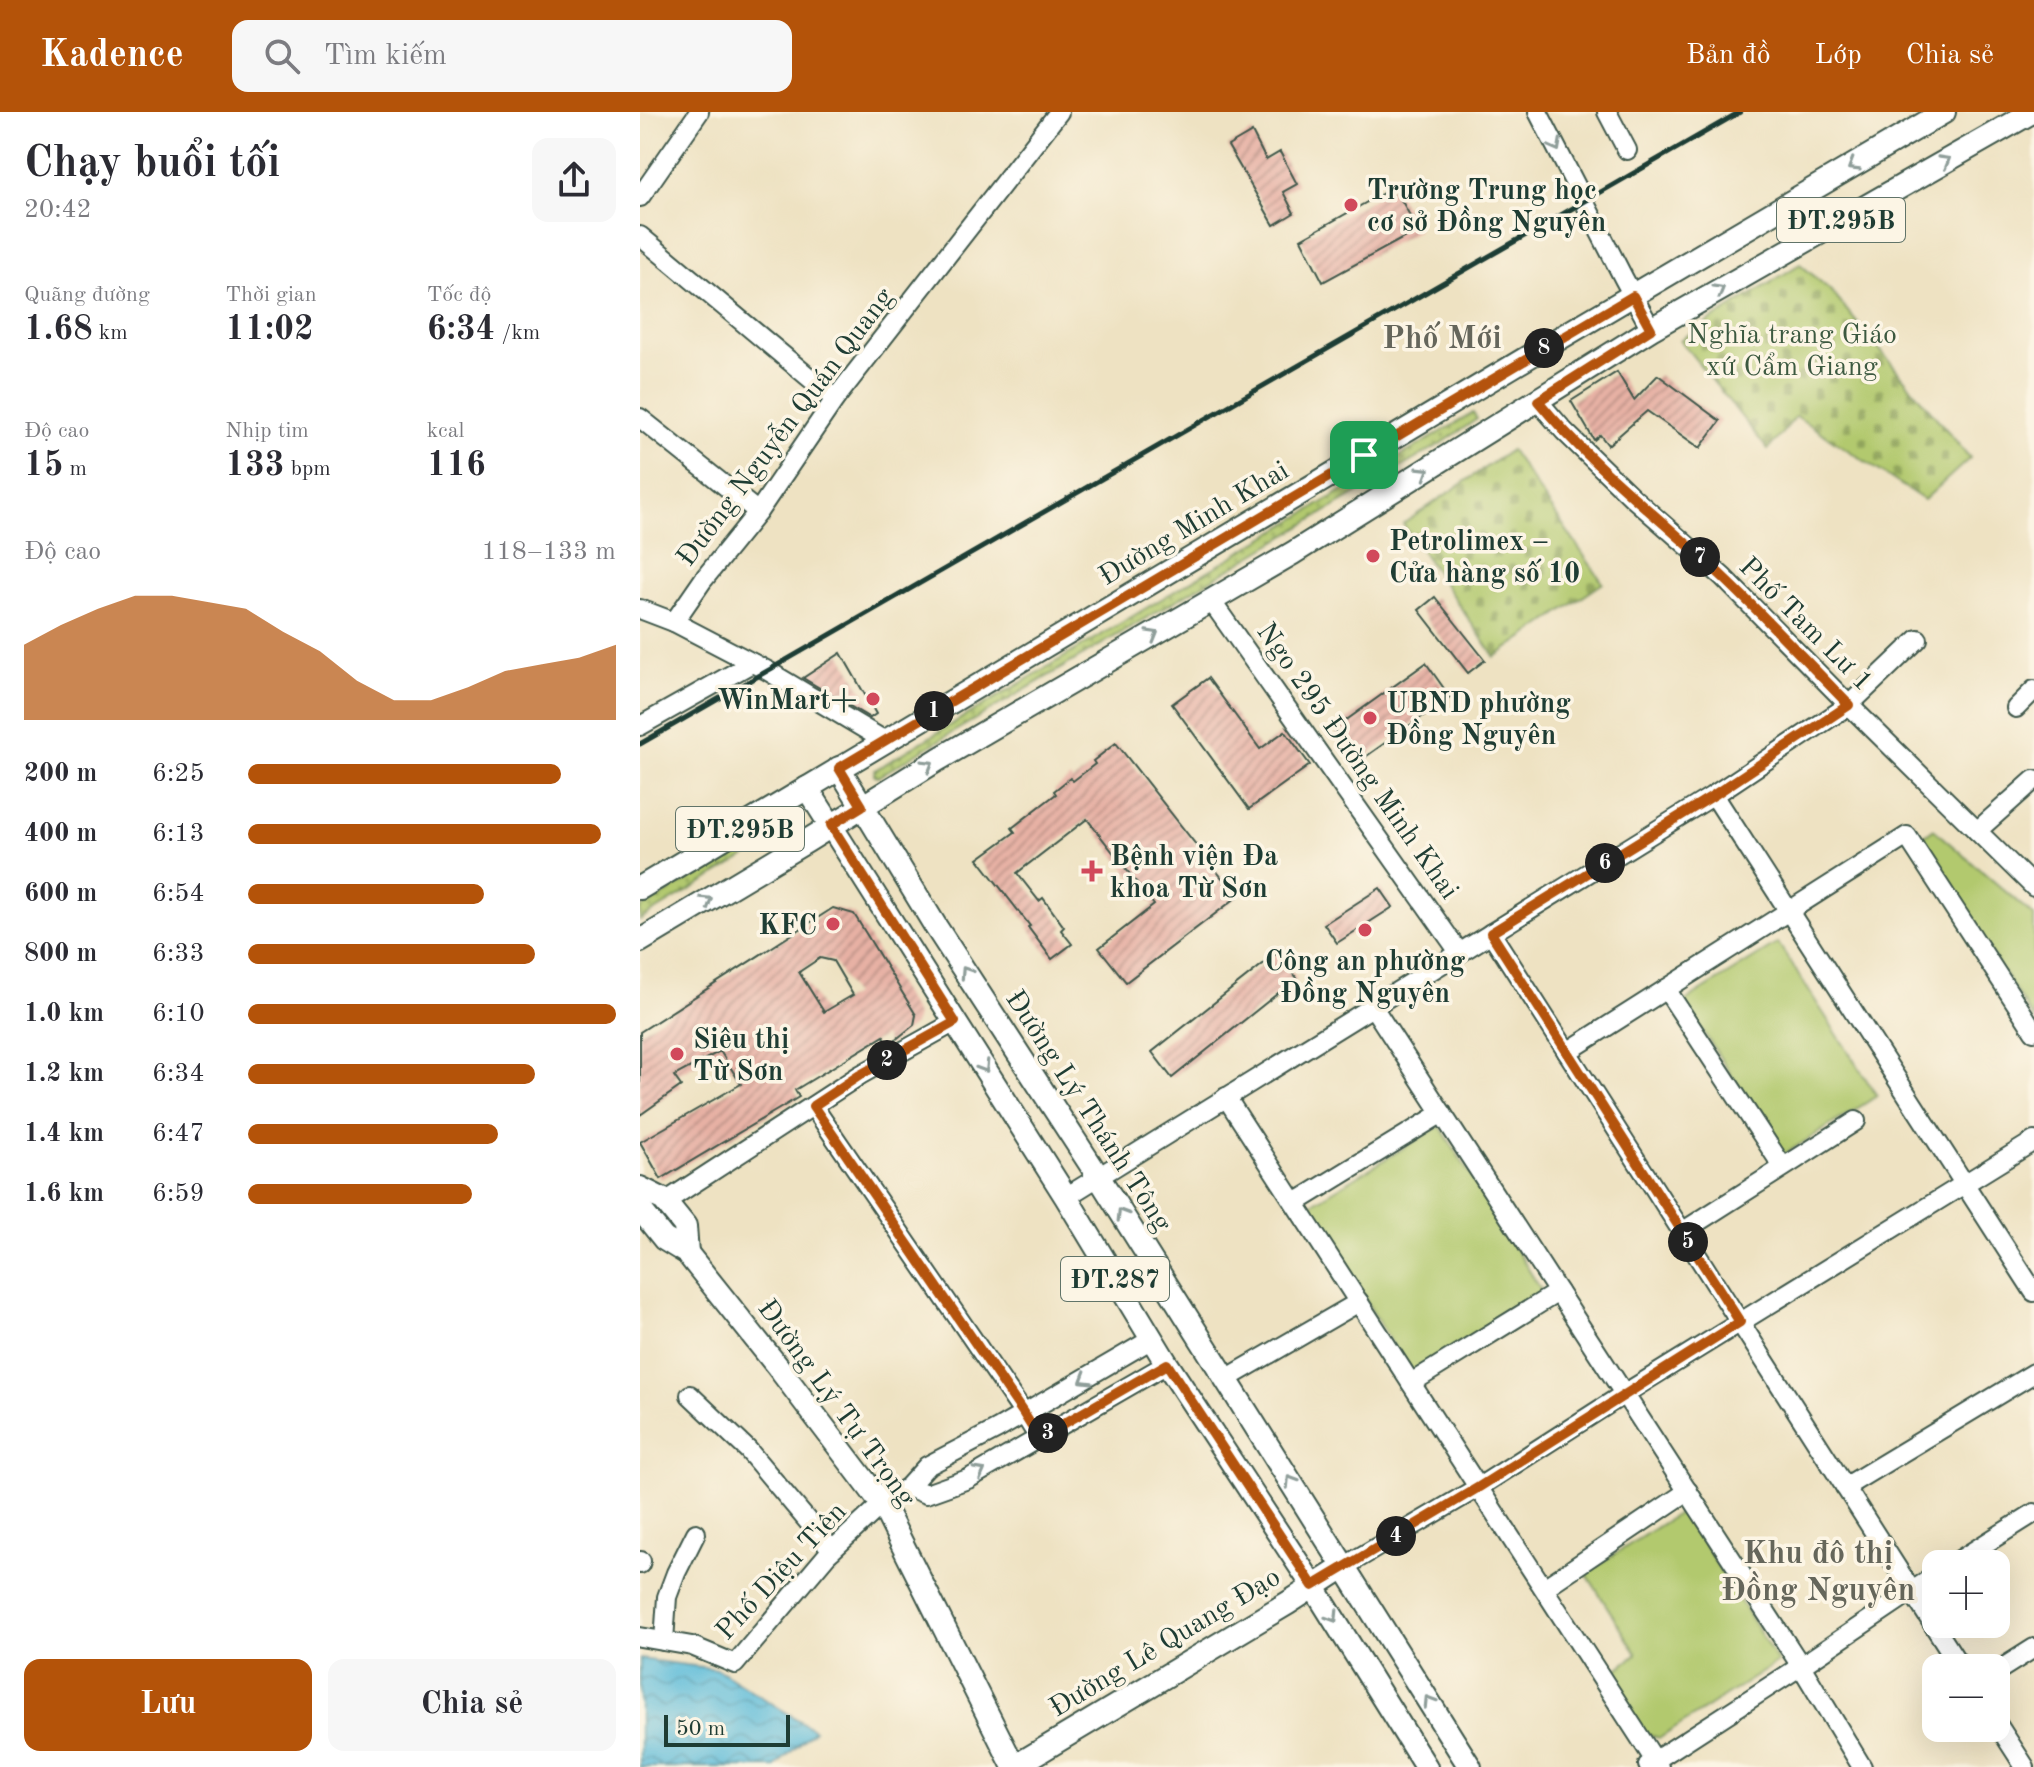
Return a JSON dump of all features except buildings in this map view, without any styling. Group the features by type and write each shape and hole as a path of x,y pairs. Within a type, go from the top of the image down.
{"main road":[{"name":"Đường Minh Khai","path":"640,888 1944,112"},
{"name":"ĐT.295B","path":"640,941 1020,711 1293,553 1651,329 2032,112"},
{"name":"Đường Lý Thánh Tông","path":"839,768 1470,1767"},
{"name":"ĐT.287","path":"807,788 1066,1197 1167,1364 1313,1586 1426,1767"},
{"path":"955,1022 986,1004"},
{"name":"Đường Lý Tự Trọng","path":"640,1188 665,1202 685,1226 687,1253"},
{"name":"Đường Lý Tự Trọng","path":"640,1209 664,1239 687,1253 882,1504 1014,1767"},
{"name":"Đường Lê Quang Đạo","path":"1014,1767 1345,1566"}],"street":[{"path":"640,197 699,112"},
{"name":"Đường Nguyễn Quán Quang","path":"674,622 703,580 758,512 835,399 1059,112"},
{"path":"1538,112 1651,329"},
{"path":"1607,112 1627,150"},
{"path":"640,236 835,399"},
{"name":"Phố Tam Lư 1","path":"1538,401 1564,431 1633,498 1723,577 2034,887"},
{"path":"640,418 758,512"},
{"name":"Ngo 295 Đường Minh Khai","path":"1212,602 1459,952"},
{"path":"640,609 674,622 752,663 885,741"},
{"path":"1066,1197 1714,795 1849,705 1918,639"},
{"path":"640,726 752,663"},
{"path":"1977,831 2034,780"},
{"path":"1714,795 2034,1292"},
{"path":"1567,1052 1907,836 2034,1031"},
{"path":"1491,933 1952,1654"},
{"path":"1666,989 1783,1167"},
{"path":"1373,1007 1801,1666 1853,1764"},
{"path":"665,1202 860,1075 955,1022"},
{"path":"1226,1097 1544,1588 1654,1765 1922,1584"},
{"path":"813,1106 1039,1438"},
{"path":"1295,1203 1442,1113"},
{"path":"1682,1232 1856,1121"},
{"path":"1345,1566 1479,1487 2034,1141"},
{"path":"1411,1383 1558,1292"},
{"path":"1226,1379 1359,1302"},
{"name":"Phố Diệu Tiên","path":"640,1637 692,1646 735,1664 832,1550 882,1504 908,1487 927,1466 1152,1339"},
{"path":"908,1487 926,1494 968,1479 1167,1364"},
{"path":"1845,1487 2034,1373"},
{"path":"690,1395 748,1450 832,1550"},
{"path":"1544,1588 1688,1491"},
{"path":"1975,1550 2034,1513"},
{"path":"664,1641 667,1597 696,1533"},
{"path":"2010,1663 2034,1648"},
{"path":"2009,1742 2025,1767"}],"green space":[{"name":"Nghĩa trang Giáo xứ Cẩm Giang","path":"1800,264 1830,290 1970,458 1924,500 1796,416 1768,450 1680,340"},
{"path":"1473,413 1477,419 1444,442 878,777 874,774 875,770"},
{"path":"1511,450 1603,583 1495,657 1403,524"},
{"path":"788,822 792,824 790,830 640,920 640,909"},
{"path":"1933,829 2034,916 2034,1020 1918,840"},
{"path":"1778,943 1877,1096 1783,1155 1684,1002"},
{"path":"1440,1126 1543,1293 1410,1373 1308,1206"},
{"path":"1683,1510 1778,1662 1660,1738 1644,1734 1606,1678 1637,1654 1586,1573"}],"water":[{"path":"640,1659 717,1669 814,1730 775,1767 640,1767"}],"railway":[{"path":"640,744 1740,112"}],"place":[{"name":"Trường Trung học cơ sở Đồng Nguyên","path":"1351,205"},
{"name":"Petrolimex – Cửa hàng số 10","path":"1373,556"},
{"name":"WinMart+","path":"873,699"},
{"name":"UBND phường Đồng Nguyên","path":"1370,718"},
{"name":"Bệnh viện Đa khoa Từ Sơn","path":"1092,871"},
{"name":"KFC","path":"833,924"},
{"name":"Công an phường Đồng Nguyên","path":"1365,930"},
{"name":"Siêu thị Từ Sơn","path":"677,1054"}],"district":[{"name":"Phố Mới","path":"1442,337"},
{"name":"Khu đô thị Đồng Nguyên","path":"1818,1570"}],"route":[{"path":"1633,296 1651,329 1538,401 1564,431 1633,498 1723,577 1849,705 1714,795 1491,933 1740,1322 1479,1487 1313,1586 1167,1364 1039,1438 813,1106 860,1075 955,1022 831,825 862,806 839,768 1364,455 1633,296"}]}
